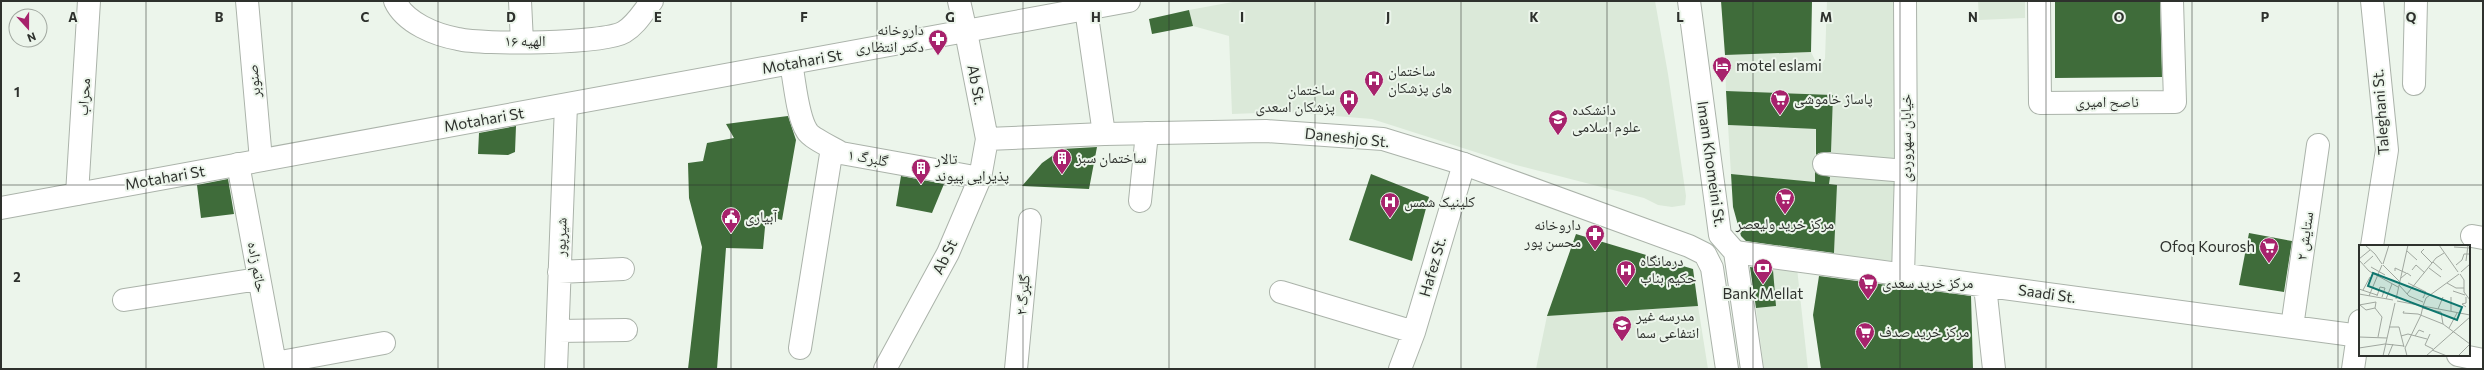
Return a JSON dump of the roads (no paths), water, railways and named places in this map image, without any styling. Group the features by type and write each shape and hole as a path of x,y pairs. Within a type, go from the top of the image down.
{"main road":[{"name":"محراب","path":"77,194 89,1"},
{"name":"صنوبر","path":"247,1 261,160"},
{"name":"الهیه ۱۶","path":"395,1 418,24 459,40 522,42 577,40 623,33 634,25 652,1"},
{"path":"520,1 522,42"},
{"name":"Ab St.","path":"959,1 987,139"},
{"name":"Motahari St","path":"1,208 1130,1"},
{"name":"Imam Khomeini St.","path":"1689,1 1720,235 1735,252"},
{"name":"خیابان سهروردی","path":"1903,275 1906,171 1905,1"},
{"name":"ناصح امیری","path":"2038,1 2040,103 2175,102 2172,1"},
{"name":"Taleghani St.","path":"2372,1 2387,150 2372,245"},
{"path":"2414,84 2416,1"},
{"path":"1086,9 1104,134"},
{"name":"گلبرگ ۱","path":"791,64 802,122 807,133 841,153 980,178"},
{"name":"شیرپور","path":"556,369 566,105"},
{"name":"Daneshjo St.","path":"987,139 1104,134 1266,131 1383,139 1464,164 1690,246"},
{"path":"1140,201 1147,133"},
{"name":"Ab St","path":"884,369 948,253 980,178 987,139"},
{"name":"ستایش ۲","path":"2292,327 2318,145"},
{"path":"800,348 832,148"},
{"name":"حاتم زاده","path":"238,164 275,366"},
{"name":"Hafez St.","path":"1400,369 1414,332 1464,164"},
{"path":"1824,164 1906,171"},
{"name":"گلبرگ ۲","path":"1016,369 1030,220"},
{"path":"1690,246 1712,243 1720,235"},
{"path":"1690,246 1705,254 1712,268 1728,369"},
{"path":"1735,252 1752,369"},
{"name":"Saadi St.","path":"1735,252 2292,327 2359,331"},
{"path":"559,272 623,269"},
{"path":"124,300 259,279"},
{"path":"1985,286 1994,369"},
{"path":"1281,292 1414,332"},
{"path":"558,331 626,330"},
{"path":"2353,369 2359,331"},
{"path":"275,366 384,343"},
{"path":"2463,356 2483,360"}],"place":[{"name":"داروخانه دکتر انتظاری","path":"938,56"},
{"name":"motel eslami","path":"1722,83"},
{"name":"ساختمان های پزشکان","path":"1374,97"},
{"name":"ساختمان پزشکان اسعدی","path":"1349,116"},
{"name":"پاساژ خاموشی","path":"1780,116"},
{"name":"دانشکده علوم اسلامی","path":"1558,136"},
{"name":"ساختمان سبز","path":"1062,175"},
{"name":"تالار پذیرایی پیوند","path":"921,185"},
{"name":"مرکز خرید ولیعصر","path":"1785,215"},
{"name":"کلینیک شمس","path":"1390,219"},
{"name":"آبیاری","path":"731,234"},
{"name":"داروخانه محسن پور","path":"1595,251"},
{"name":"Ofoq Kourosh","path":"2269,264"},
{"name":"Bank Mellat","path":"1763,285"},
{"name":"درمانگاه حکیم بناب","path":"1626,287"},
{"name":"مرکز خرید سعدی","path":"1868,300"},
{"name":"مدرسه غیر انتفاعی سما","path":"1622,342"},
{"name":"مرکز خرید صدف","path":"1865,349"}]}
